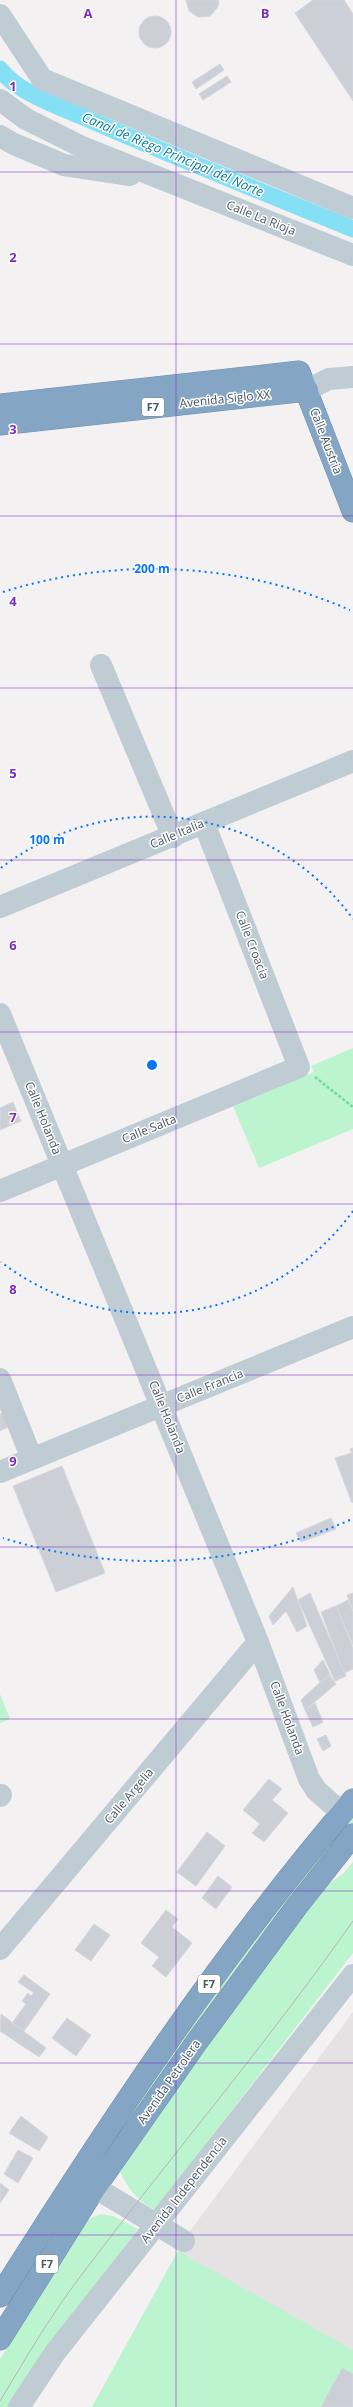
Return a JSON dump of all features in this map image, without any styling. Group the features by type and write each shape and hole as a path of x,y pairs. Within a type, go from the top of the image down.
{"highway":[{"name":"Avenida Siglo XX","path":"0,405 303,381"},
{"name":"Avenida Siglo XX","path":"0,424 303,381"},
{"name":"Calle Austria","path":"303,381 353,511"},
{"name":"Avenida Petrolera","path":"0,2296 76,2176 233,1951 347,1806"},
{"name":"Avenida Petrolera","path":"0,2339 94,2189 196,2043 297,1906 353,1835"}],"street":[{"path":"0,15 42,79 353,208"},
{"name":"Calle La Rioja","path":"0,100 26,119 68,140 353,255"},
{"name":"Calle La Rioja","path":"0,136 14,144 64,165 168,181"},
{"name":"Avenida Siglo XX","path":"303,381 353,377"},
{"path":"101,665 173,837"},
{"name":"Calle Italia","path":"0,907 173,837 353,761"},
{"name":"Calle Croacia","path":"204,823 299,1068"},
{"name":"Calle Holanda","path":"0,1014 162,1405 258,1642 309,1780 316,1790 347,1806"},
{"name":"Calle Salta","path":"0,1192 299,1068"},
{"name":"Calle Francia","path":"0,1472 353,1328"},
{"path":"0,1379 32,1459"},
{"name":"Calle Argelia","path":"0,1949 258,1642"},
{"name":"Avenida Independencia","path":"19,2407 54,2354 353,1974"},
{"path":"76,2176 94,2189 184,2242"}],"path":[{"path":"299,1068 317,1078 353,1107"}],"shaded area":[{"path":"353,2012 353,2407 92,2407 190,2231"}],"green space":[{"path":"353,1048 353,1129 259,1168 233,1106 314,1072 311,1066"},
{"path":"0,1694 10,1719 0,1723"},
{"path":"353,1814 353,1824 306,1882 107,2160 92,2170 185,2033 251,1944"},
{"path":"353,1862 353,1953 155,2210 134,2194 120,2172 228,2014 324,1887 343,1874"},
{"path":"101,2214 113,2216 138,2229 47,2349 11,2407 0,2407 0,2359 86,2220"},
{"path":"178,2251 353,2350 353,2374 342,2368 321,2407 92,2407"}],"building":[{"path":"186,0 218,0 219,3 217,8 210,16 198,17 189,11"},
{"path":"313,0 344,0 353,14 353,101 295,13"},
{"path":"152,16 158,16 168,23 171,32 170,38 164,45 158,48 152,48 142,41 139,35 139,29 146,19"},
{"path":"220,64 224,70 196,89 192,82"},
{"path":"227,76 231,82 203,100 199,94"},
{"path":"13,1102 21,1121 0,1130 0,1108"},
{"path":"3,1413 8,1427 0,1431 0,1414"},
{"path":"353,1448 352,1503 335,1458 352,1453 350,1449"},
{"path":"62,1466 105,1573 56,1592 13,1486"},
{"path":"331,1518 336,1529 301,1542 296,1533"},
{"path":"293,1587 307,1626 297,1632 286,1611 273,1625 269,1616"},
{"path":"310,1593 346,1676 335,1681 298,1600"},
{"path":"353,1593 353,1610 347,1595"},
{"path":"348,1600 353,1612 353,1645 336,1606"},
{"path":"336,1606 353,1648 353,1669 344,1673 321,1612"},
{"path":"323,1660 331,1676 320,1682 314,1670"},
{"path":"329,1674 336,1684 305,1710 301,1700"},
{"path":"315,1703 323,1722 313,1727 305,1710"},
{"path":"326,1735 331,1746 323,1751 317,1739"},
{"path":"269,1779 282,1789 272,1800 288,1813 264,1842 252,1833 260,1824 243,1810"},
{"path":"207,1832 225,1846 196,1886 177,1872"},
{"path":"218,1876 232,1887 216,1909 202,1898"},
{"path":"166,1910 178,1919 172,1927 192,1943 166,1977 152,1966 159,1957 141,1943"},
{"path":"94,1924 110,1935 91,1961 75,1950"},
{"path":"24,1975 50,1994 24,2031 12,2023 26,2004 22,2001 28,1993 31,1996 34,1993 18,1982"},
{"path":"1,2014 46,2048 39,2057 0,2031"},
{"path":"67,2018 91,2035 76,2056 52,2038"},
{"path":"21,2116 48,2137 39,2151 9,2133"},
{"path":"18,2150 33,2158 18,2183 4,2174"},
{"path":"0,2183 9,2190 0,2203"},
{"path":"342,2368 353,2374 353,2407 321,2407"}],"waterway":[{"name":"Canal de Riego Principal del Norte","path":"0,69 18,86 43,100 191,163 353,229"}],"tram line":[{"path":"0,2401 41,2334 74,2285 119,2225 288,2010 353,1921"}]}
